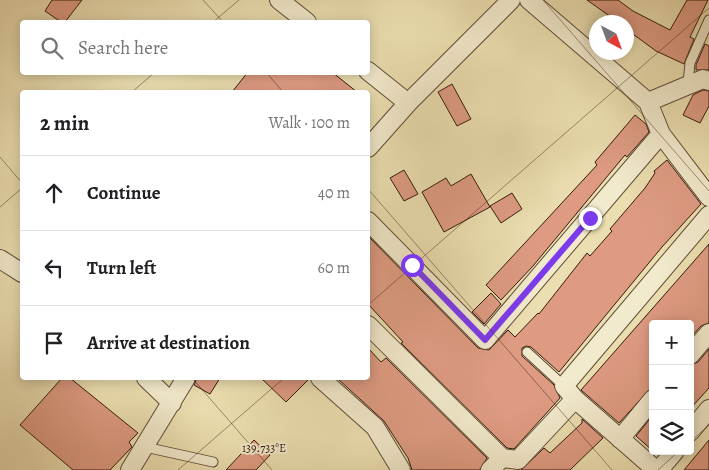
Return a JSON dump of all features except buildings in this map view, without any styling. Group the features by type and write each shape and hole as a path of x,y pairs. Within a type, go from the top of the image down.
{"street":[{"path":"279,0 304,20"},
{"path":"370,146 408,103 511,0"},
{"path":"529,0 648,102 661,134 709,197"},
{"path":"370,73 408,103"},
{"path":"648,102 688,83 703,79 709,81"},
{"path":"370,223 485,340 661,134"},
{"path":"370,327 502,458 518,460 709,215"},
{"path":"0,259 20,272"},
{"path":"694,350 709,333"},
{"path":"148,380 172,403"},
{"path":"130,470 185,380"},
{"path":"322,380 375,428 401,470"},
{"path":"570,393 657,470 671,455"},
{"path":"620,439 649,404"},
{"path":"694,427 709,409"},
{"path":"490,470 502,458"}],"lane":[{"path":"688,83 690,63 709,20"},
{"path":"527,352 570,393"},
{"path":"145,447 213,462"}],"route":[{"path":"412,265 485,340 590,218"}]}
